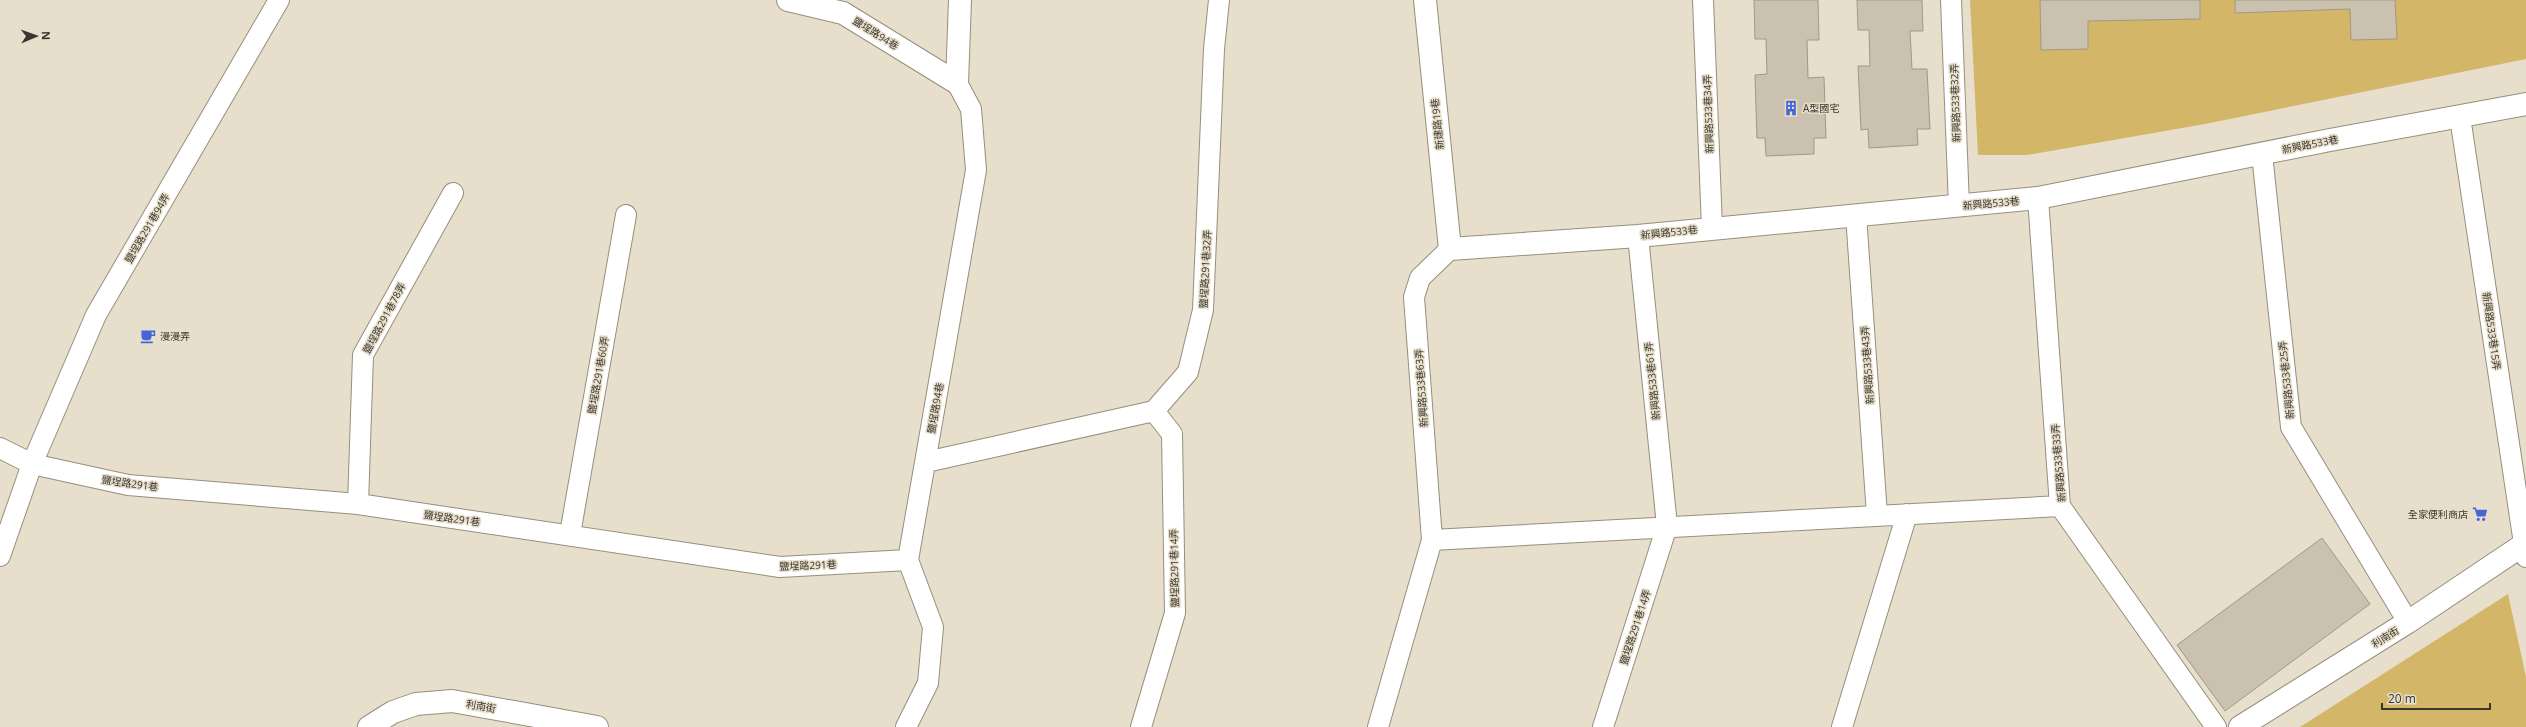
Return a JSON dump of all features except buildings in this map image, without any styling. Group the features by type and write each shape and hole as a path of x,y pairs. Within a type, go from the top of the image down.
{"street":[{"name":"鹽埕路94巷","path":"788,0 843,13 956,84"},
{"path":"956,84 960,0"},
{"name":"新建路19巷","path":"1425,0 1450,249"},
{"name":"新興路533巷","path":"1450,249 1638,236 2038,198 2526,104"},
{"name":"利南街","path":"2240,727 2525,548"},
{"name":"利南街","path":"369,727 394,712 416,704 452,701 595,727"}],"lane":[{"name":"鹽埕路291巷94弄","path":"0,556 32,464 96,315 279,0"},
{"name":"鹽埕路291巷32弄","path":"1154,411 1188,372 1203,310 1214,49 1219,0"},
{"name":"新興路533巷34弄","path":"1703,0 1712,228"},
{"name":"新興路533巷32弄","path":"1951,0 1959,206"},
{"name":"鹽埕路94巷","path":"908,560 976,170 970,109 956,84"},
{"name":"新興路533巷15弄","path":"2460,117 2525,548"},
{"name":"新興路533巷25弄","path":"2262,154 2291,427 2408,622"},
{"name":"鹽埕路291巷78弄","path":"358,504 363,355 453,193"},
{"name":"新興路533巷33弄","path":"2038,198 2060,506 2216,727"},
{"name":"鹽埕路291巷60弄","path":"570,534 626,215"},
{"name":"新興路533巷43弄","path":"1856,215 1877,515"},
{"name":"新興路533巷61弄","path":"1638,236 1667,526"},
{"name":"新興路533巷63弄","path":"1432,540 1414,297 1420,278 1450,249"},
{"path":"926,462 1154,411"},
{"name":"鹽埕路291巷14弄","path":"1142,727 1175,612 1172,434 1154,411"},
{"name":"鹽埕路291巷","path":"0,448 32,464 128,485 358,504 570,534 780,567 908,560"},
{"path":"1378,727 1432,540 1667,526 2060,506"},
{"path":"1842,727 1907,514"},
{"name":"鹽埕路291巷14弄","path":"1603,727 1667,526"},
{"path":"906,727 928,684 933,626 908,560"}],"shaded area":[{"path":"1970,0 2526,0 2526,59 2205,124 2027,155 1978,155"},
{"path":"2508,594 2526,677 2526,727 2300,727"}],"place":[{"name":"A型國宅","path":"1791,108"},
{"name":"漫漫弄","path":"148,336"},
{"name":"全家便利商店","path":"2480,514"}]}
